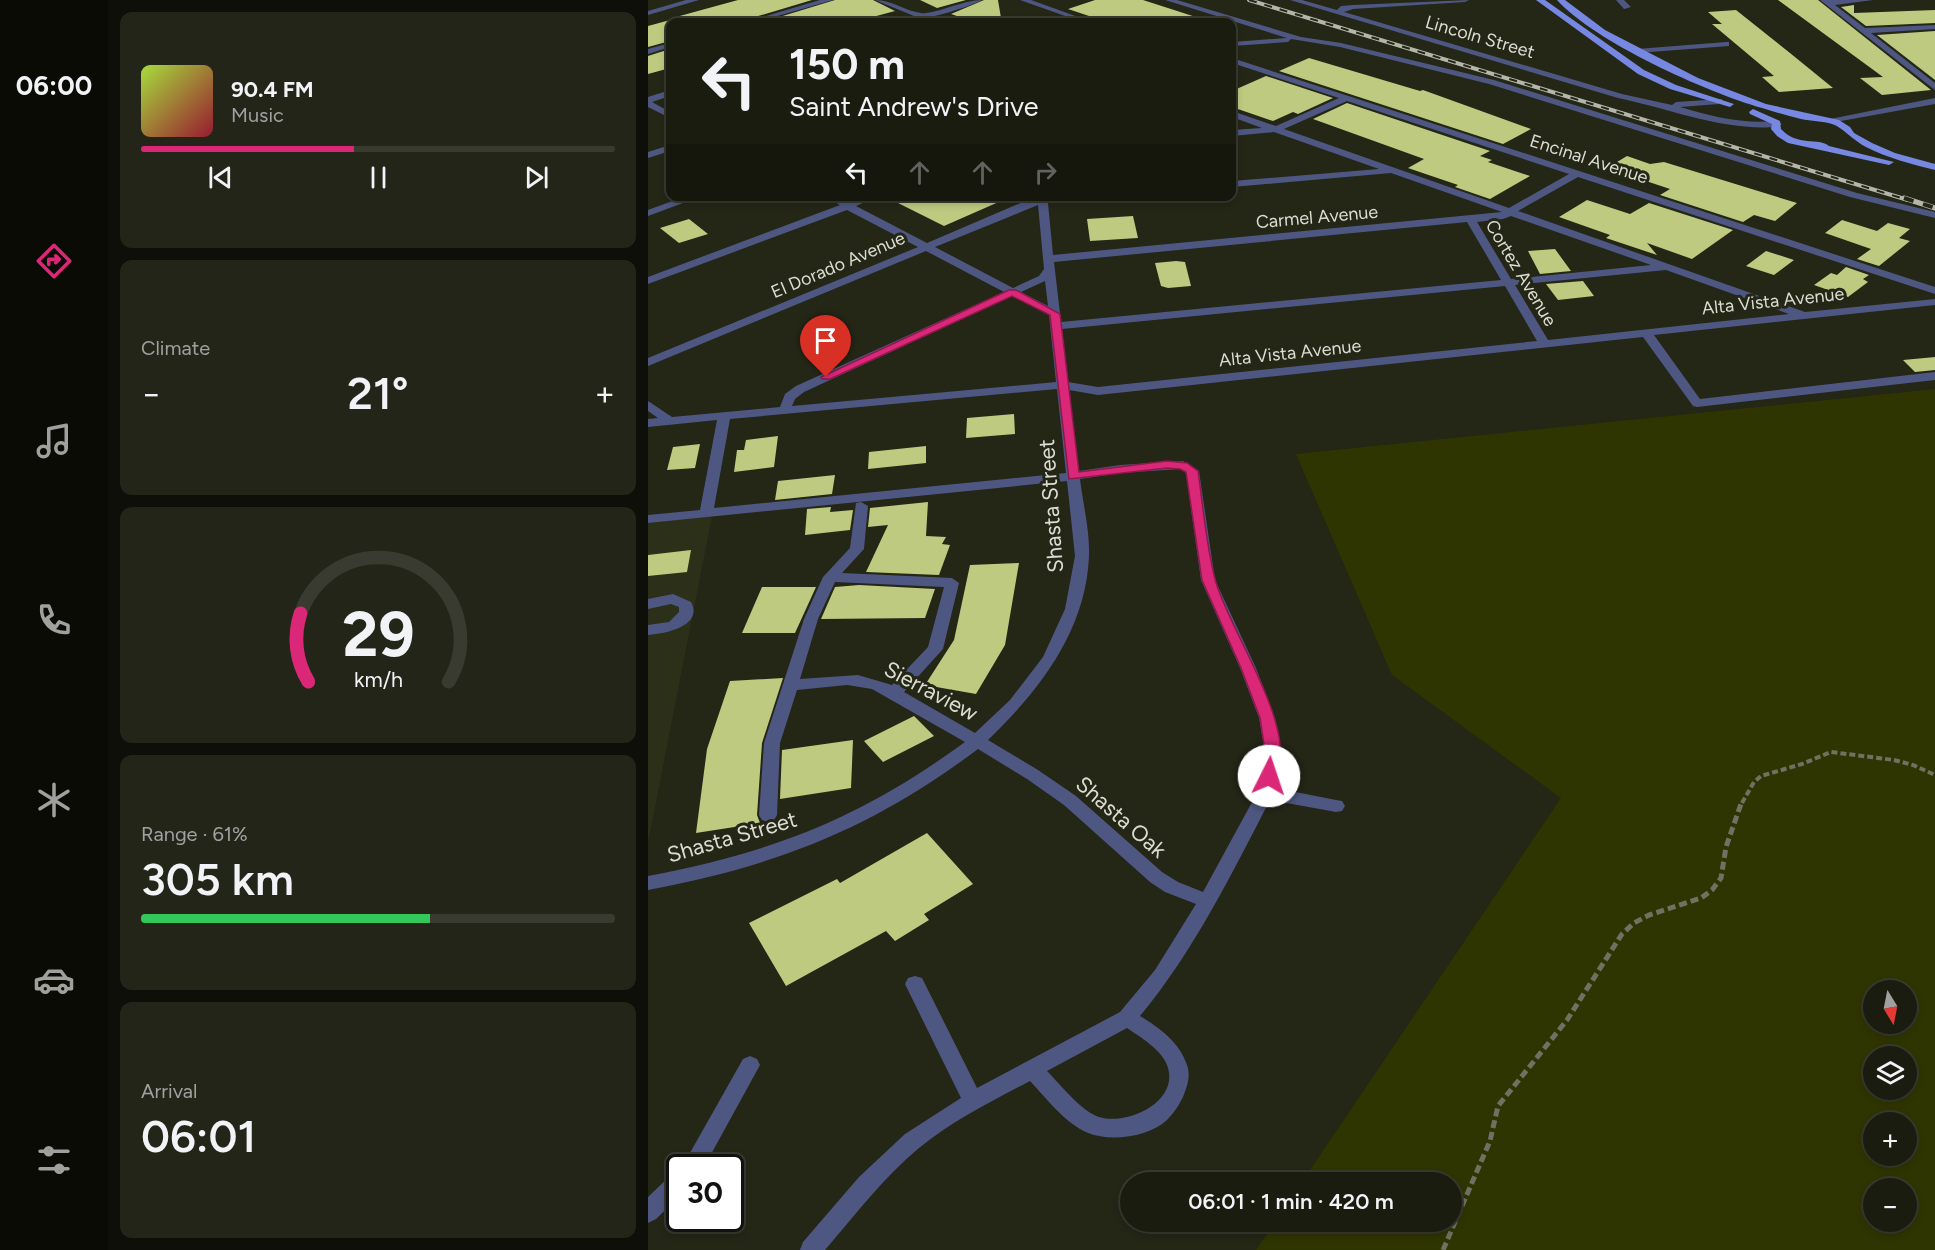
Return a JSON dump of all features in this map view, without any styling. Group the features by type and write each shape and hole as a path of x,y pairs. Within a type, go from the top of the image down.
{"main road":[{"path":"1540,0 1636,68 1660,82 1744,109 1777,124"},
{"path":"1561,0 1594,25 1637,51 1726,94 1769,109 1830,120 1843,126 1851,134 1892,155 1935,166"},
{"path":"1777,124 1789,118 1811,117"},
{"path":"1777,124 1776,129 1784,137 1935,174"},
{"path":"1815,146 1842,144 1851,134"}],"street":[{"path":"648,13 695,0"},
{"path":"764,18 829,0"},
{"path":"879,0 926,18"},
{"path":"914,18 978,0"},
{"path":"1024,0 1076,18"},
{"path":"1169,0 1229,18"},
{"name":"Lincoln Street","path":"1294,0 1646,105 1671,106 1719,101"},
{"path":"1338,13 1344,8 1353,7 1465,0"},
{"path":"1620,0 1627,7"},
{"path":"1826,1 1869,0"},
{"path":"1826,1 1862,32 1935,87"},
{"path":"1236,20 1300,39 1341,45 1382,57 1491,82 1854,195 1935,215"},
{"path":"1862,32 1935,27"},
{"path":"1236,44 1300,39"},
{"path":"1637,51 1726,44"},
{"path":"648,51 666,46"},
{"name":"Encinal Avenue","path":"1236,61 1935,291"},
{"name":"Lincoln Street","path":"1643,100 1671,100 1686,92"},
{"path":"648,102 666,95"},
{"name":"Lincoln Street","path":"1622,96 1671,106 1735,124 1777,124"},
{"path":"1236,133 1277,129 1346,98"},
{"path":"1830,120 1935,100"},
{"path":"648,102 666,113"},
{"path":"1851,134 1874,119 1907,111 1935,110"},
{"path":"1236,115 1805,316"},
{"path":"648,155 666,149"},
{"path":"1236,184 1394,170"},
{"name":"Carmel Avenue","path":"1049,264 1503,216 1577,173"},
{"path":"648,213 683,201"},
{"path":"838,201 1012,292 1056,320 1665,267"},
{"path":"648,281 862,201"},
{"name":"El Dorado Avenue","path":"648,362 1035,201"},
{"name":"Shasta Street","path":"648,883 735,865 818,836 900,796 977,741 1018,700 1059,642 1070,621 1076,600 1081,565 1074,476 1042,201"},
{"name":"Cortez Avenue","path":"1470,219 1545,344"},
{"path":"785,410 789,398 800,389 1043,278 1049,264"},
{"name":"Alta Vista Avenue","path":"648,423 1063,385 1098,391 1935,302"},
{"path":"1646,333 1697,403 1935,376"},
{"path":"648,405 669,421"},
{"path":"706,513 724,416"},
{"path":"648,519 1074,476 1167,464 1183,465 1192,471 1208,580 1248,668 1267,718 1274,758 1265,793 1208,901 1162,976 1127,1018 974,1101 912,1142 867,1184 811,1250"},
{"path":"768,815 772,743 811,620 830,577 857,549 861,506"},
{"path":"830,577 952,583 935,649 893,694"},
{"path":"648,604 673,599 681,601 686,605 687,610 684,617 669,627 648,630"},
{"name":"Sierraview","path":"792,685 855,681 878,685 977,741"},
{"name":"Shasta Oak","path":"977,741 1069,800 1101,827 1141,868 1184,895 1208,901"},
{"path":"1265,793 1336,806"},
{"path":"915,984 974,1101"},
{"path":"1032,1069 1059,1098 1094,1125 1124,1128 1158,1115 1175,1091 1179,1073 1171,1054 1147,1030 1127,1018"},
{"path":"700,1154 750,1065"},
{"path":"648,1212 666,1195"}],"path":[{"path":"1443,1250 1490,1141 1498,1106 1567,1020 1622,934 1634,923 1649,915 1701,898 1721,878 1726,847 1733,825 1754,782 1761,776 1802,764 1831,752 1894,760 1913,765 1935,775"}],"shaded area":[{"path":"712,516 648,843 648,523"}],"green space":[{"path":"1935,389 1935,1250 1256,1250 1268,1232 1462,1232 1462,1172 1309,1172 1561,798 1392,675 1296,454"}],"building":[{"path":"738,0 812,0 752,18 676,17"},
{"path":"835,0 873,0 895,11 869,18 776,18"},
{"path":"920,0 966,0 937,8"},
{"path":"984,0 998,0 1001,18 962,18 951,14"},
{"path":"1095,0 1143,0 1199,18 1095,18 1068,9"},
{"path":"1778,0 1818,0 1931,90 1882,95 1860,78 1883,77"},
{"path":"1854,5 1854,13 1935,10 1935,23 1866,26 1841,7"},
{"path":"1736,10 1833,88 1779,92 1762,77 1774,76 1712,24 1722,24 1708,12"},
{"path":"666,21 666,42 648,47 648,26"},
{"path":"1935,31 1935,80 1877,35"},
{"path":"666,50 666,69 648,74 648,56"},
{"path":"1309,58 1423,90 1531,129 1503,144 1279,71"},
{"path":"1266,76 1333,98 1298,114 1293,112 1273,121 1236,108 1236,89"},
{"path":"1347,103 1490,151 1480,156 1492,160 1488,162 1530,176 1490,199 1455,187 1458,185 1408,168 1424,159 1313,119"},
{"path":"1627,156 1650,164 1664,162 1797,203 1775,221 1754,215 1743,222 1660,195 1670,189 1607,168"},
{"path":"1587,200 1630,214 1649,203 1733,230 1692,259 1647,243 1657,255 1606,238 1610,235 1559,217"},
{"path":"894,201 1001,201 944,226"},
{"path":"1133,216 1138,238 1090,241 1087,219"},
{"path":"689,219 708,234 679,243 660,228"},
{"path":"1842,220 1877,231 1888,223 1910,229 1899,238 1910,241 1879,266 1857,259 1871,249 1825,233"},
{"path":"1555,249 1571,271 1540,274 1528,251"},
{"path":"1766,251 1794,260 1774,275 1746,266"},
{"path":"1185,262 1191,286 1168,288 1161,286 1155,263"},
{"path":"1846,267 1869,275 1863,279 1868,282 1848,297 1814,285 1831,273 1837,275"},
{"path":"1583,281 1594,296 1558,300 1546,284"},
{"path":"1935,357 1935,370 1915,372 1903,360"},
{"path":"1014,414 1015,434 966,438 967,418"},
{"path":"778,436 774,467 734,472 737,450 744,450 746,440"},
{"path":"700,444 695,468 667,470 673,447"},
{"path":"926,446 926,463 868,469 869,452"},
{"path":"835,475 832,494 775,500 778,481"},
{"path":"928,502 926,536 946,537 942,544 950,545 939,575 866,572 888,525 868,527 870,508"},
{"path":"831,507 830,512 853,510 850,530 805,535 807,509"},
{"path":"691,550 687,572 648,576 648,555"},
{"path":"1019,563 1005,645 976,694 925,685 954,640 970,565"},
{"path":"859,585 935,589 925,618 821,619 835,587"},
{"path":"762,587 816,587 795,633 742,633"},
{"path":"783,678 762,743 757,815 760,823 696,833 707,749 730,681"},
{"path":"914,716 934,736 883,762 864,741"},
{"path":"853,740 851,788 780,799 782,750"},
{"path":"927,833 973,884 924,914 929,920 895,941 886,931 786,986 749,923 837,879 840,883"}],"railway":[{"path":"1249,0 1908,200"},
{"path":"1904,198 1935,208"}],"route":[{"path":"826,377 1012,292 1055,314 1074,476 1167,464 1183,465 1192,471 1208,580 1248,668 1267,718 1274,758 1269,776"}]}
